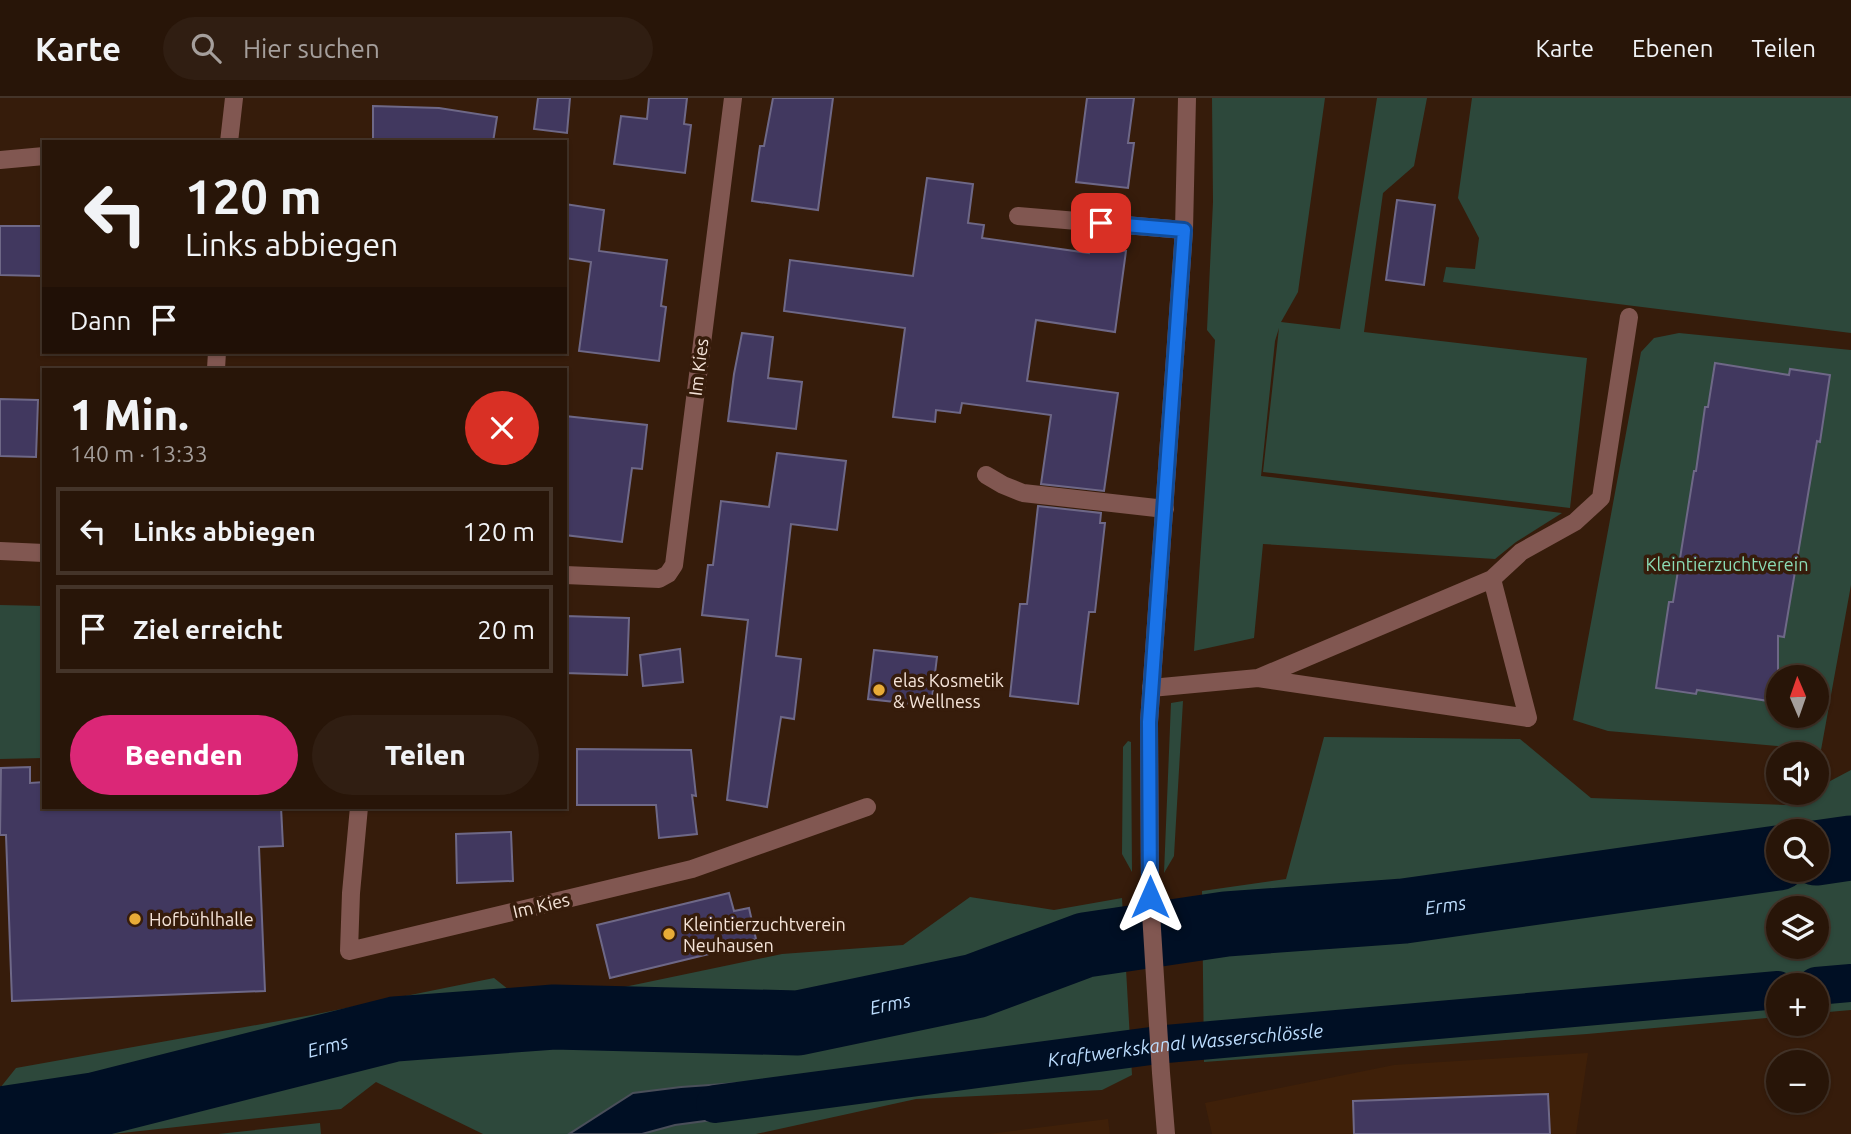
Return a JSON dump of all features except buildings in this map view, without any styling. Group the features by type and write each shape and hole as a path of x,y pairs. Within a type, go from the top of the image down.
{"street":[{"path":"229,140 234,98"},
{"name":"Im Kies","path":"567,575 659,579 668,574 674,565 733,98"},
{"path":"1166,1134 1150,897 1149,722 1184,230 1187,98"},
{"path":"0,160 42,156"},
{"path":"1018,216 1184,230"},
{"path":"1258,678 1492,579 1521,552 1575,522 1601,498 1629,317"},
{"path":"986,475 1023,493 1165,509"},
{"path":"0,551 42,553"},
{"path":"1152,688 1258,678 1528,718 1492,579"},
{"name":"Im Kies","path":"359,809 349,951 692,869 867,807"}],"shaded area":[{"path":"1588,1053 1576,1134 1212,1134 1205,1103 1394,1065"},
{"path":"1108,1119 1110,1134 989,1134"}],"green space":[{"path":"1212,98 1325,98 1298,292 1281,322 1340,329 1377,98 1427,98 1414,166 1383,193 1364,332 1587,358 1570,508 1263,472 1279,328 1275,341 1261,476 1562,513 1516,542 1495,559 1263,544 1254,638 1194,651 1215,340 1207,330 1213,202"},
{"path":"1472,98 1851,98 1851,333 1443,282 1446,267 1475,269 1479,238 1458,198"},
{"name":"Kleintierzuchtverein","path":"1679,333 1851,350 1851,585 1829,706 1829,665 1766,665 1766,728 1825,728 1822,742 1766,742 1766,745 1608,731 1573,720 1641,352 1654,338"},
{"path":"0,605 42,606 42,758 0,759"},
{"path":"1183,701 1174,856 1164,873 1171,703"},
{"path":"1324,737 1520,739 1591,798 1829,805 1829,782 1851,770 1851,1010 1829,1012 1829,973 1766,973 1766,1018 1204,1062 1202,891 1286,879"},
{"path":"1128,741 1131,742 1132,872 1122,854 1123,747"},
{"path":"970,897 1054,910 1122,898 1132,1075 1102,1090 916,1099 756,1134 642,1134 675,1125 765,1113 767,1081 633,1093 569,1134 483,1134 376,1082 341,1109 113,1134 2,1134 0,1088 16,1068 312,1015 494,978 513,993 562,1000 782,954 903,945"},
{"path":"320,1123 321,1134 218,1134"}],"water":[{"path":"767,1081 765,1113 675,1125 642,1134 569,1134 633,1093"}],"waterway":[{"name":"Erms","path":"1829,851 1851,848"},
{"name":"Erms","path":"0,1119 94,1105 395,1029 554,1017 798,1023 975,986 1085,945 1226,924 1404,911 1766,860"},
{"name":"Kraftwerkskanal Wasserschlössle","path":"1829,985 1851,983"},
{"name":"Kraftwerkskanal Wasserschlössle","path":"715,1104 1166,1044 1766,991"}],"place":[{"name":"elas Kosmetik & Wellness","path":"879,690"},
{"name":"Hofbühlhalle","path":"135,919"},
{"name":"Kleintierzuchtverein Neuhausen","path":"669,934"}],"route":[{"path":"1101,223 1184,230 1149,722 1150,897"}]}
